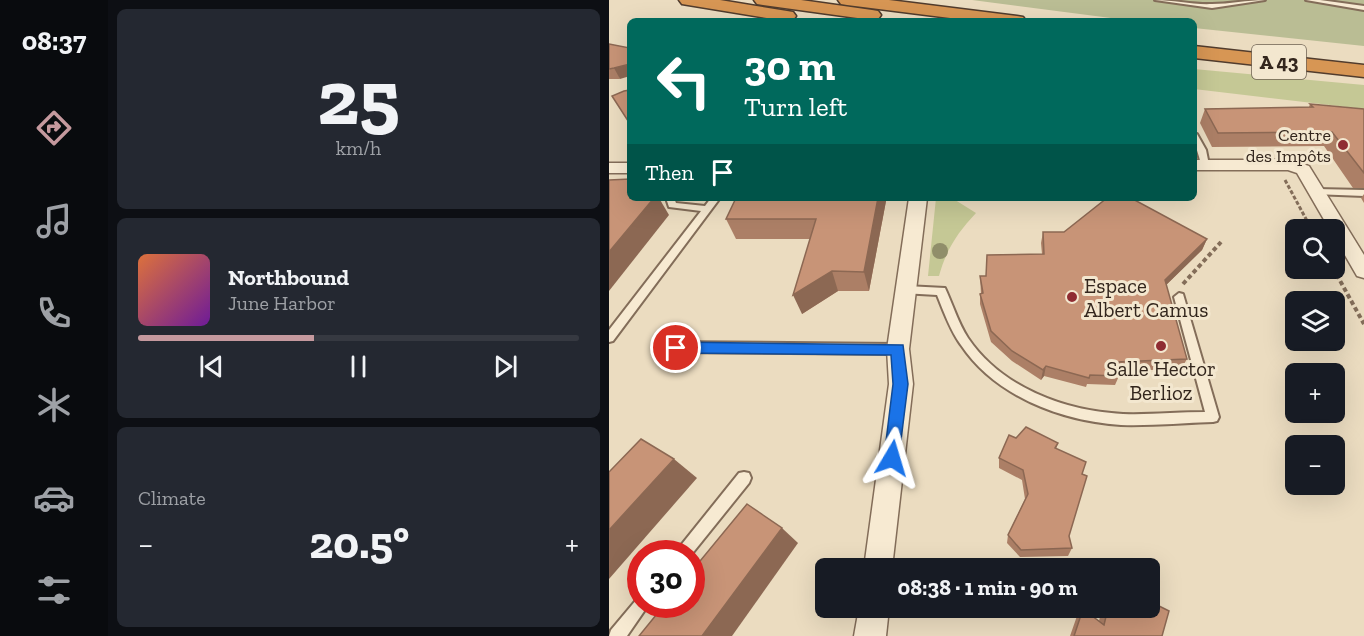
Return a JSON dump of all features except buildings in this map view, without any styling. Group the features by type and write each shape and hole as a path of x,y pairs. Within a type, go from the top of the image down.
{"highway":[{"path":"763,0 897,18"},
{"path":"847,0 993,18"},
{"path":"903,0 1008,18"},
{"path":"672,1 697,2 805,18"},
{"name":"A 43","path":"1197,41 1364,58"},
{"name":"A 43","path":"1197,52 1364,73"},
{"path":"1197,61 1291,71 1364,73"}],"street":[{"path":"1199,165 1290,165 1303,170 1364,271"},
{"path":"609,168 627,168"},
{"path":"879,558 901,384 898,349 918,201"},
{"path":"870,636 873,618"}],"lane":[{"path":"1158,0 1212,6 1262,0"},
{"path":"1309,0 1364,8"},
{"path":"1197,141 1202,150 1199,165"},
{"path":"1316,192 1364,193"},
{"path":"671,201 672,204 708,209"},
{"path":"609,338 714,201"},
{"path":"906,290 941,291 969,348 996,376 1034,399 1071,411 1110,418 1213,417 1179,297"},
{"path":"662,347 898,349"},
{"path":"694,540 744,477"},
{"path":"617,636 631,618"}],"path":[{"path":"1191,274 1221,242"},
{"path":"1339,279 1364,324"}],"green space":[{"path":"972,0 1364,0 1364,46 1197,28 1197,18 1111,18"},
{"path":"1197,69 1364,85 1364,109 1197,89"},
{"path":"936,201 957,201 976,213 953,242 939,276 928,276"}],"place":[{"name":"Centre des Impôts","path":"1343,145"},
{"name":"Espace Albert Camus","path":"1072,297"},
{"name":"Salle Hector Berlioz","path":"1161,346"}],"route":[{"path":"676,348 898,349 901,384 892,458"}]}
